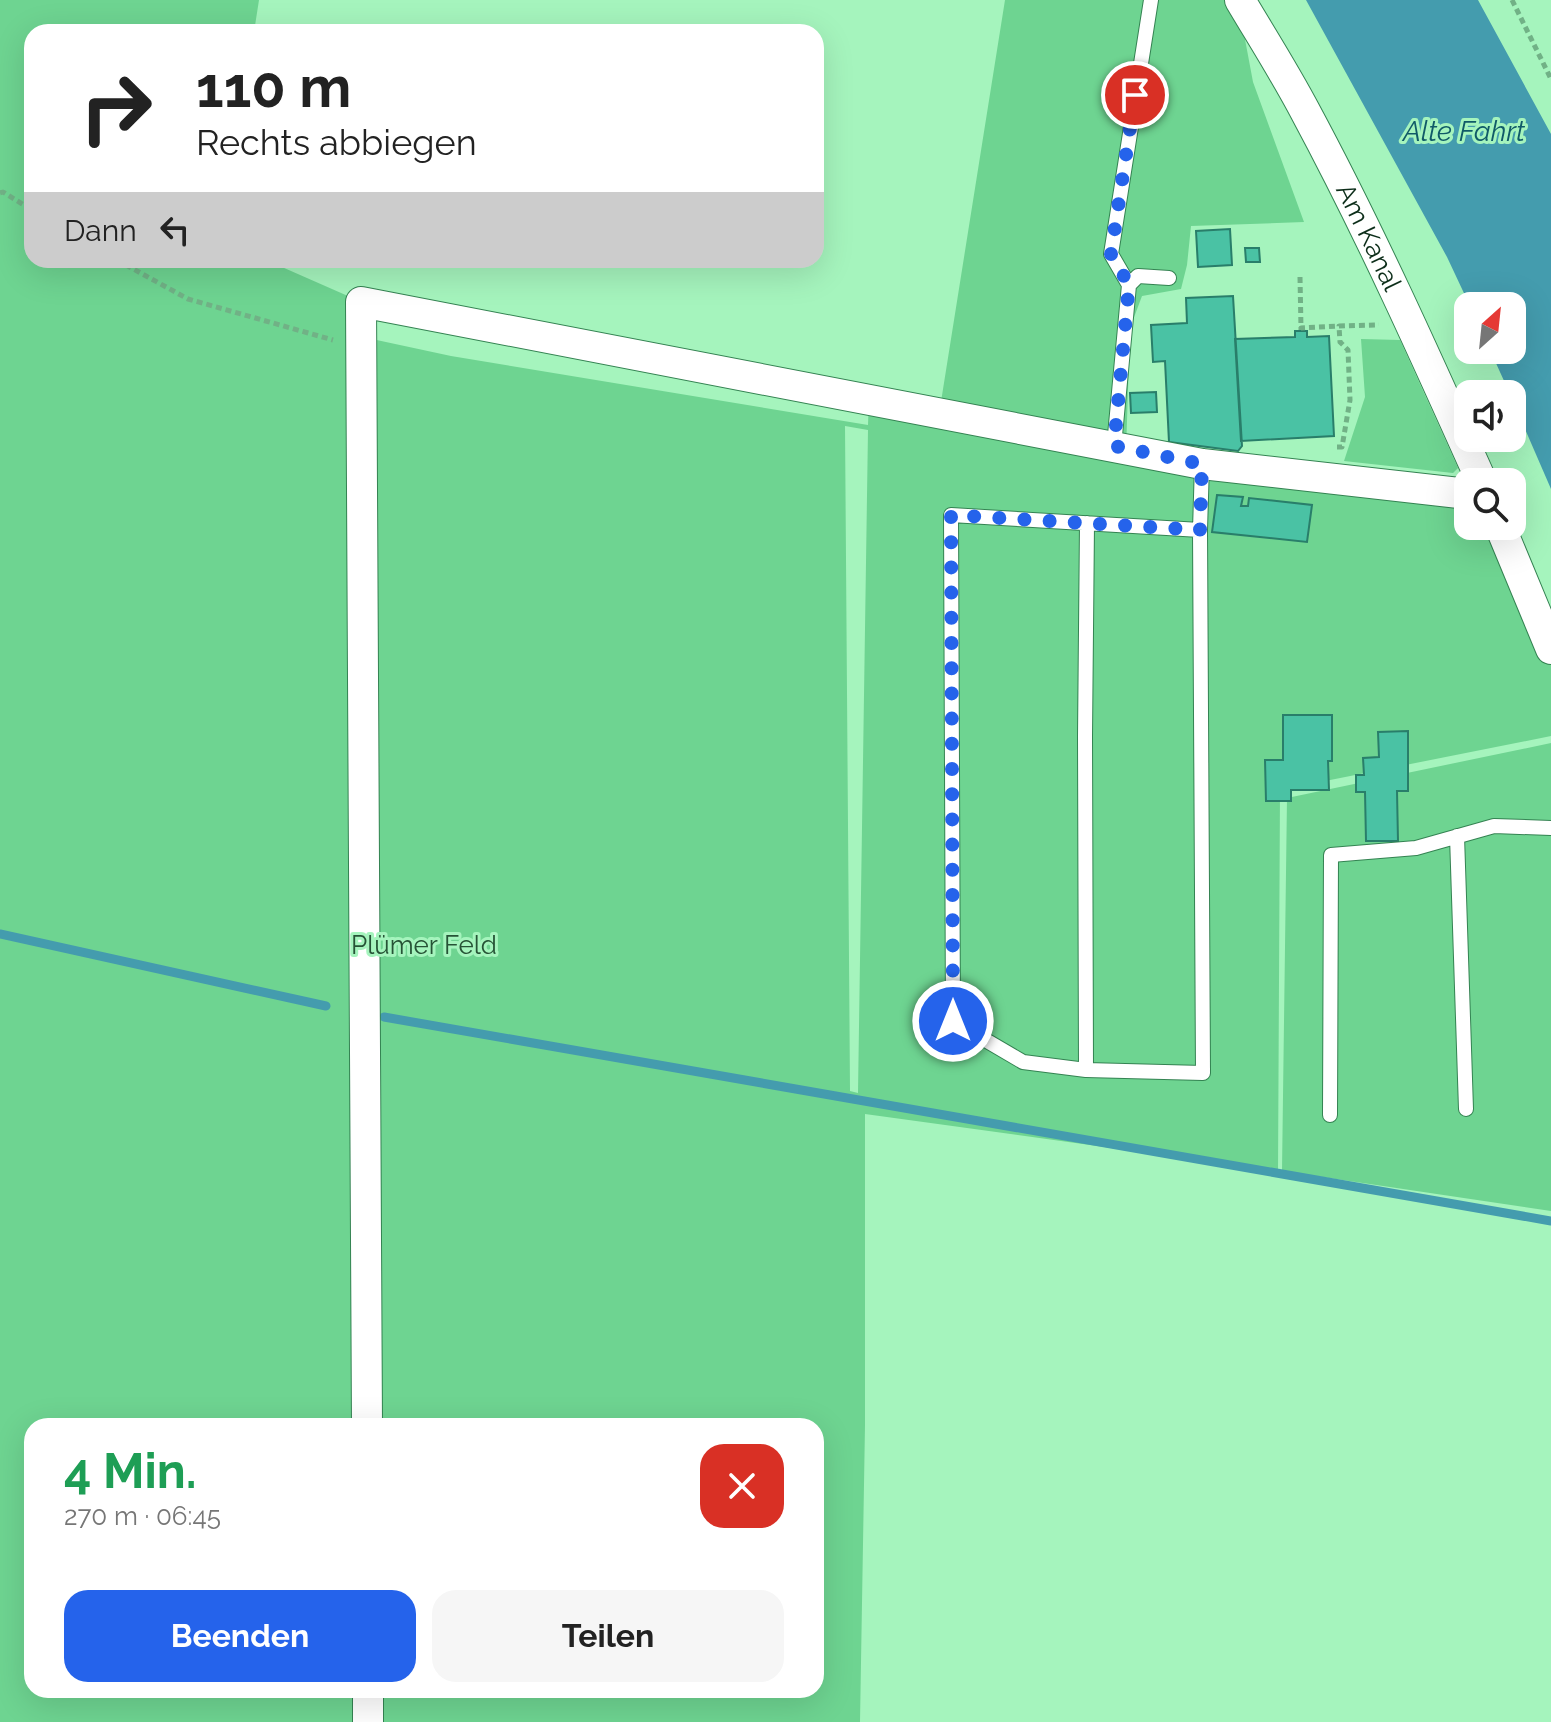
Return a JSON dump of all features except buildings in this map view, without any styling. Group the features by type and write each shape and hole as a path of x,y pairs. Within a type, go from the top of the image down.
{"street":[{"name":"Am Kanal","path":"1240,0 1304,109 1353,202 1476,468"},
{"path":"367,1418 361,302 1202,464 1454,492"},
{"path":"1506,540 1551,649"},
{"path":"368,1698 368,1722"}],"lane":[{"path":"1114,446 1129,285 1111,254 1151,0"},
{"path":"1129,285 1138,276 1169,278"},
{"path":"1200,530 951,515 953,1021 1023,1062 1086,1070 1203,1073 1202,464"},
{"path":"1086,1070 1087,523"},
{"path":"1330,1115 1331,855 1416,848 1494,826 1551,828"},
{"path":"1457,836 1466,1109"}],"path":[{"path":"1512,0 1551,79"},
{"path":"0,193 24,205"},
{"path":"132,268 188,299 361,347"},
{"path":"1300,277 1301,329 1395,325 1410,320"},
{"path":"1308,476 1315,450 1342,447 1347,439 1350,400 1348,350 1340,342 1339,326"}],"green space":[{"name":"Plümer Feld","path":"0,0 259,0 255,24 24,24 24,268 284,268 357,300 358,336 451,356 868,425 869,397 940,408 1005,0 1230,0 1241,18 1253,82 1304,222 1191,226 1181,289 1142,296 1130,328 1126,452 1454,496 1454,540 1503,540 1551,661 1551,736 1280,790 1278,1171 865,1114 865,1425 860,1722 0,1722","holes":["845,426 868,430 858,1093 850,1091"]},
{"path":"1361,339 1400,340 1458,468 1454,468 1453,473 1344,461 1365,397"},
{"path":"1551,743 1551,1211 1282,1171 1287,798"}],"water":[{"name":"Alte Fahrt","path":"1306,0 1478,0 1551,134 1551,489 1526,431 1526,380 1504,380 1496,364 1526,364 1526,292 1463,292"}],"waterway":[{"path":"0,934 326,1006"},
{"path":"384,1017 1551,1221"}],"route":[{"path":"953,1021 951,515 1200,530 1202,464 1114,446 1129,285 1111,254 1135,95"}]}
